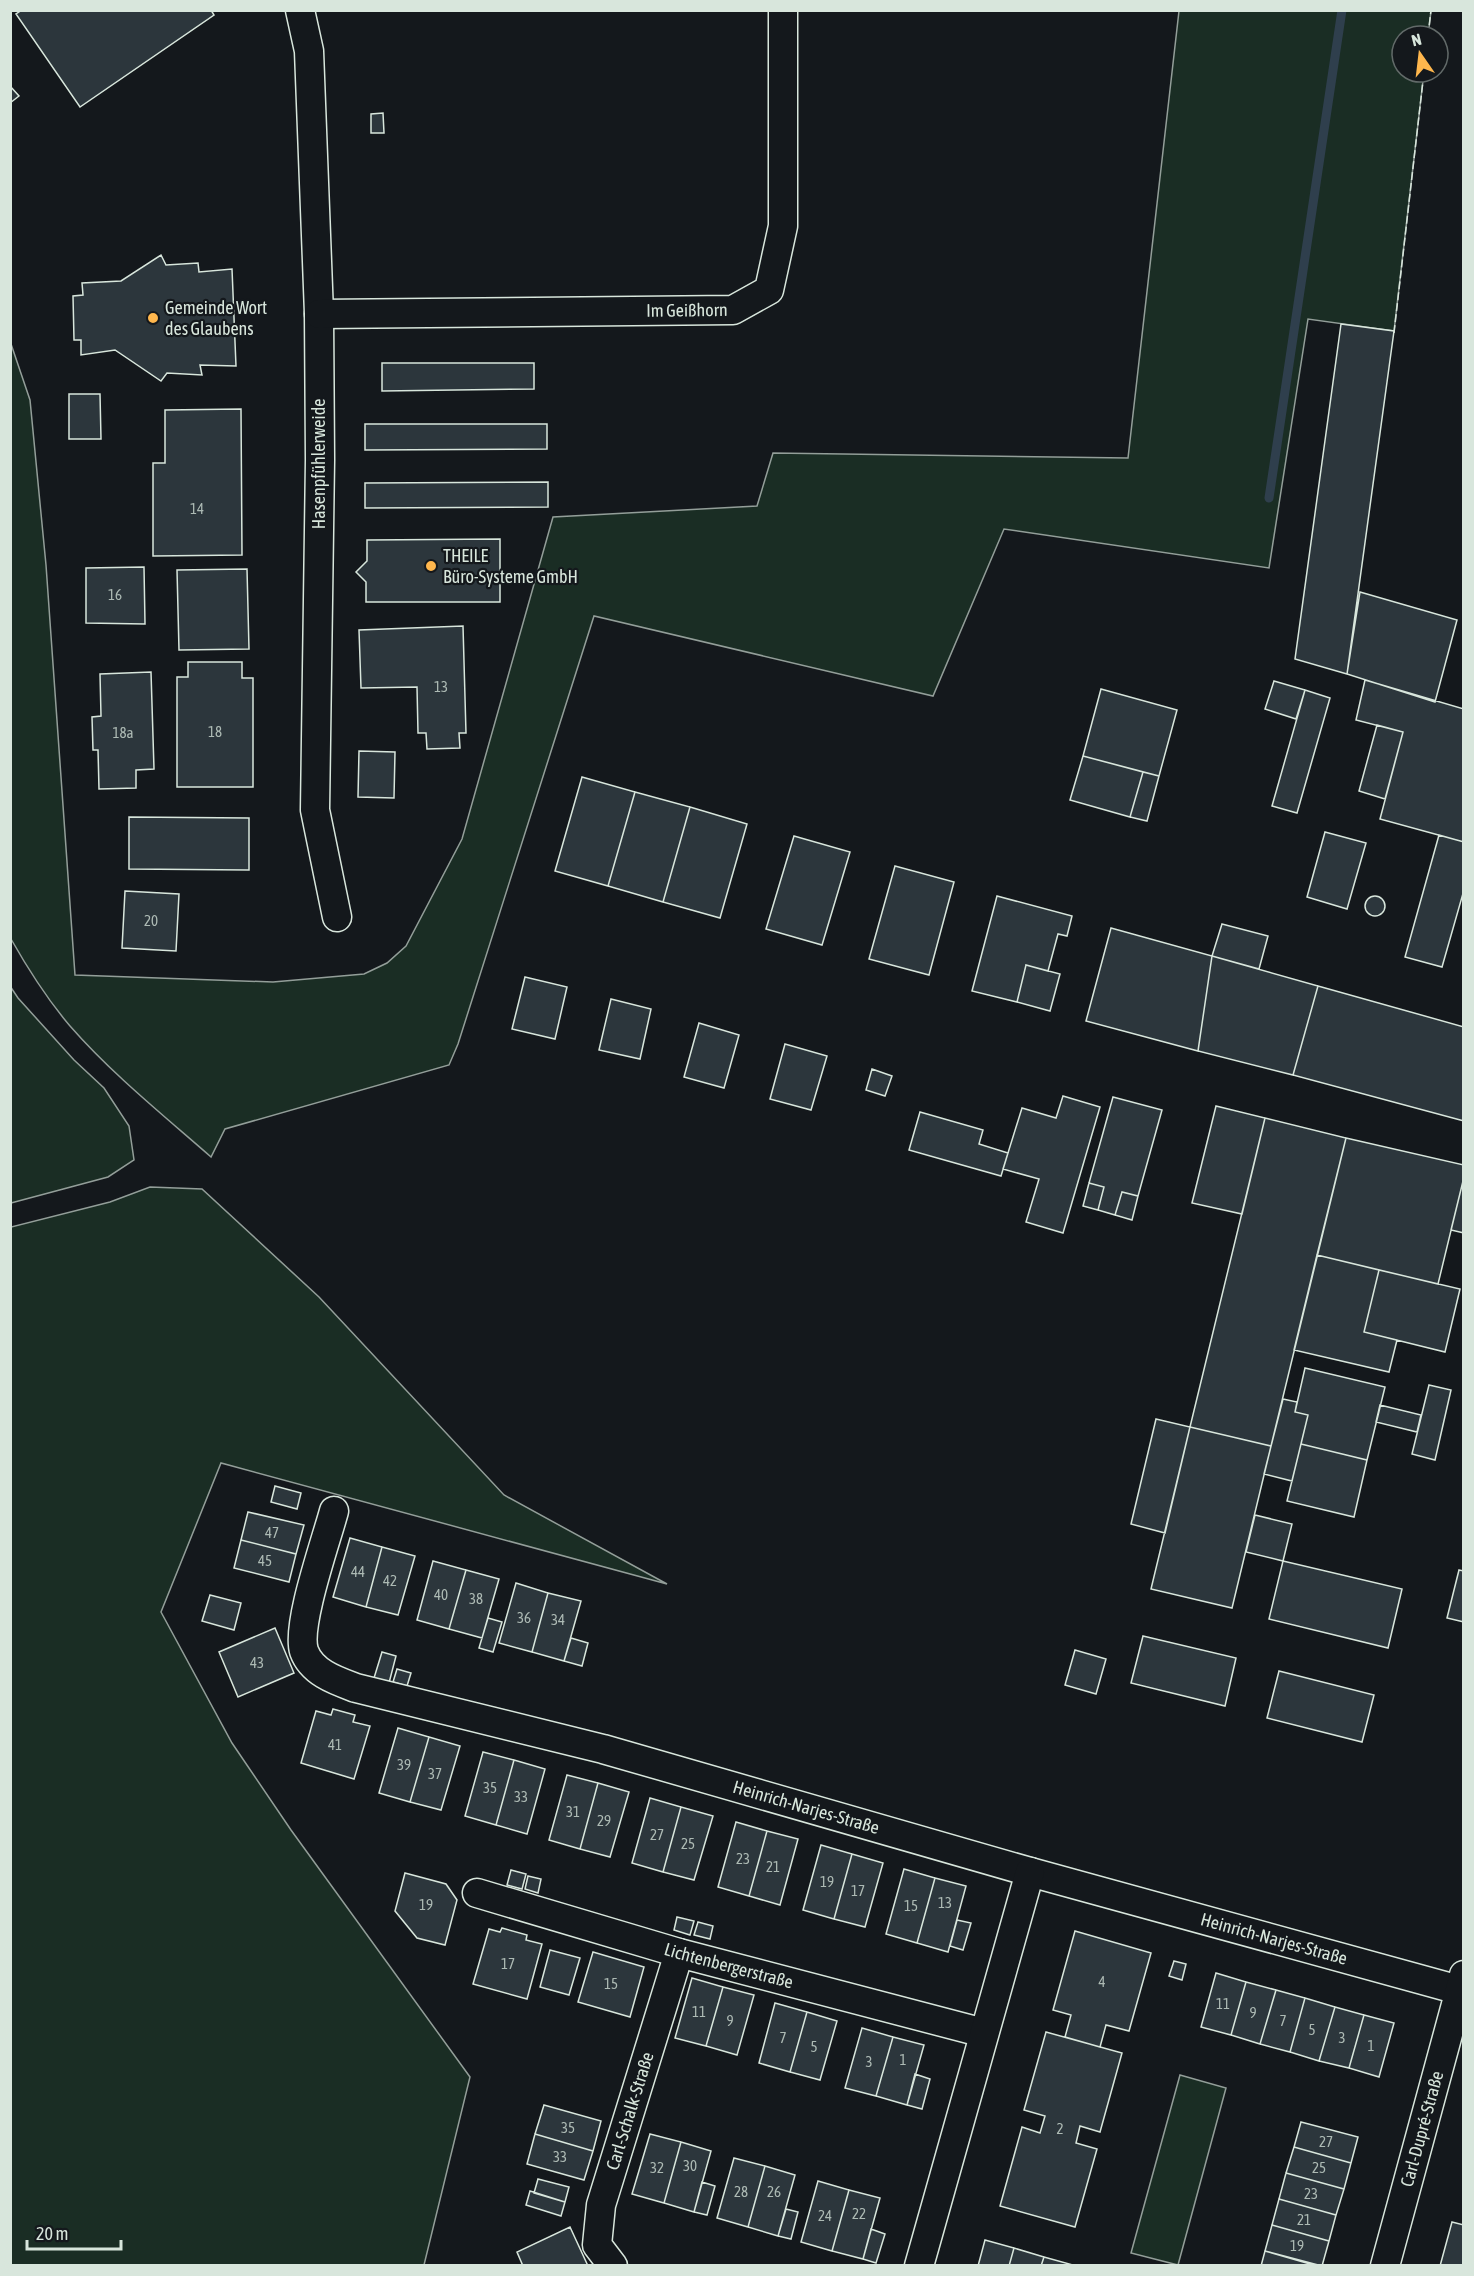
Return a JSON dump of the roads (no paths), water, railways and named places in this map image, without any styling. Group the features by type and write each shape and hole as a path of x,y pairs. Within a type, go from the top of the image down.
{"street":[{"name":"Hasenpfühlerweide","path":"300,10 309,51 319,314 320,460 315,810 337,917"},
{"name":"Im Geißhorn","path":"319,314 733,310 769,290 783,226 783,10"},
{"name":"Heinrich-Narjes-Straße","path":"334,1511 305,1614 303,1635 305,1652 316,1668 333,1680 356,1688 603,1749 1030,1872 1461,1982"},
{"path":"919,2265 1030,1872"},
{"name":"Lichtenbergerstraße","path":"477,1893 680,1953 984,2034"},
{"name":"Carl-Schalk-Straße","path":"613,2265 597,2245 602,2205 680,1953"},
{"name":"Carl-Dupré-Straße","path":"1385,2265 1461,1982"}],"waterway":[{"path":"1269,498 1342,10"}],"place":[{"name":"Gemeinde Wort des Glaubens","path":"153,318"},
{"name":"THEILE Büro-Systeme GmbH","path":"431,566"}]}
